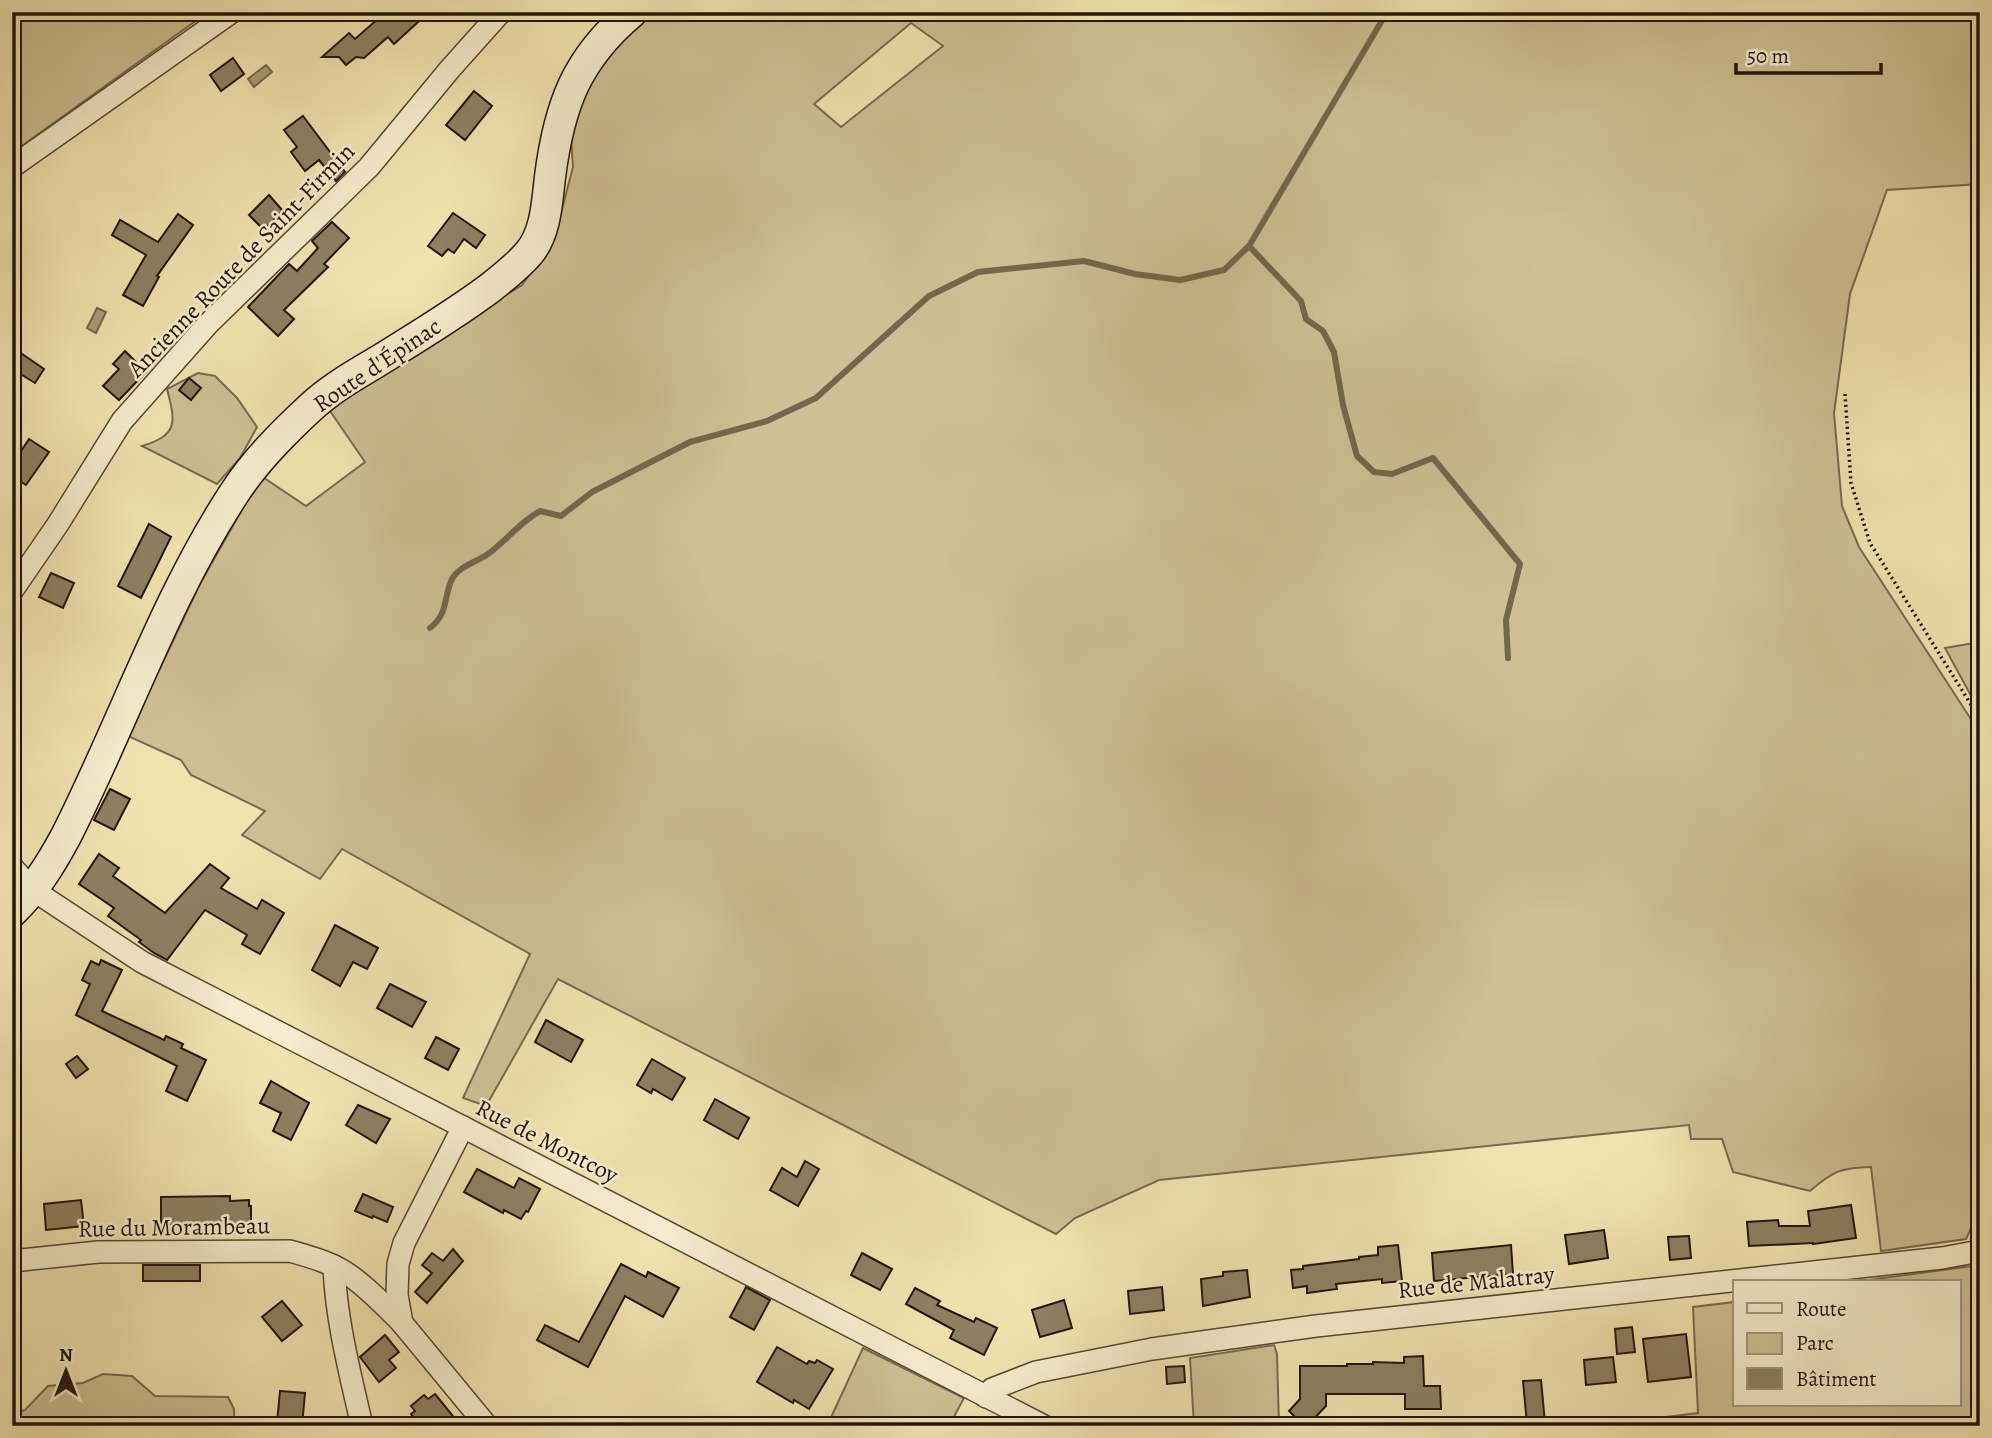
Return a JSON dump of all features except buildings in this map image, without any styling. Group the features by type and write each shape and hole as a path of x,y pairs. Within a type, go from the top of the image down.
{"main road":[{"name":"Route d'Épinac","path":"12,912 33,890 72,825 192,564 234,493 260,459 313,405 342,383 476,298 510,272 531,251 541,231 568,94 582,66 601,41 632,12"}],"street":[{"path":"12,167 232,12"},
{"name":"Ancienne Route de Saint-Firmin","path":"12,592 122,421 208,324 369,167 501,12"},
{"name":"Rue de Montcoy","path":"12,867 33,890 142,962 1044,1426"},
{"path":"402,1323 396,1282 404,1243 463,1127"},
{"name":"Rue du Morambeau","path":"12,1261 98,1252 266,1250 301,1254 334,1266 352,1277 402,1323 487,1426"},
{"name":"Rue de Malatray","path":"1739,1280 1942,1258 1980,1251"},
{"path":"334,1266 341,1331 362,1426"},
{"name":"Rue de Malatray","path":"986,1396 992,1389 1036,1372 1152,1349 1315,1326 1733,1281"}],"path":[{"path":"1845,394 1851,483 1870,543 1980,719"}],"green space":[{"path":"12,12 208,12 12,153"},
{"path":"652,12 815,12 825,20 833,12 1980,12 1980,184 1887,190 1850,294 1834,413 1842,506 1859,547 1980,733 1980,1209 1966,1239 1881,1251 1871,1167 1837,1172 1810,1191 1733,1172 1722,1139 1691,1139 1689,1125 1159,1180 1075,1218 1056,1234 558,979 486,1106 463,1098 530,954 342,849 320,879 242,835 265,811 191,775 181,760 128,736 200,584 261,476 306,506 365,462 330,411 365,384 522,285 554,240 573,167 571,138 581,95 611,48","holes":["911,23 943,46 841,127 814,104"]},
{"path":"198,373 215,376 237,398 257,427 240,458 217,484 142,446 162,437 171,426 173,419 167,389"},
{"path":"1980,642 1980,706 1970,694 1945,648"},
{"path":"1980,1265 1980,1426 1642,1426 1641,1420 1698,1413 1693,1307 1733,1302 1733,1406 1960,1406 1960,1280 1868,1280"},
{"path":"1274,1345 1277,1354 1279,1426 1194,1426 1190,1358"},
{"path":"863,1348 964,1398 949,1426 827,1426"},
{"path":"103,1374 132,1376 155,1396 228,1397 234,1409 234,1426 12,1426 12,1415 25,1410 48,1386 83,1383"}],"shaded area":[{"path":"266,65 272,72 254,87 248,79"},
{"path":"97,308 106,312 96,333 87,328"}],"waterway":[{"path":"430,628 443,611 449,586 455,575 488,554 533,515 540,511 561,516 592,492 690,442 767,421 816,398 929,296 978,272 1084,261 1135,274 1180,280 1224,270 1249,246 1387,12"},
{"path":"1249,246 1301,301 1306,319 1323,331 1334,352 1343,405 1357,456 1374,472 1392,474 1433,458 1520,564 1506,620 1508,658"}]}
